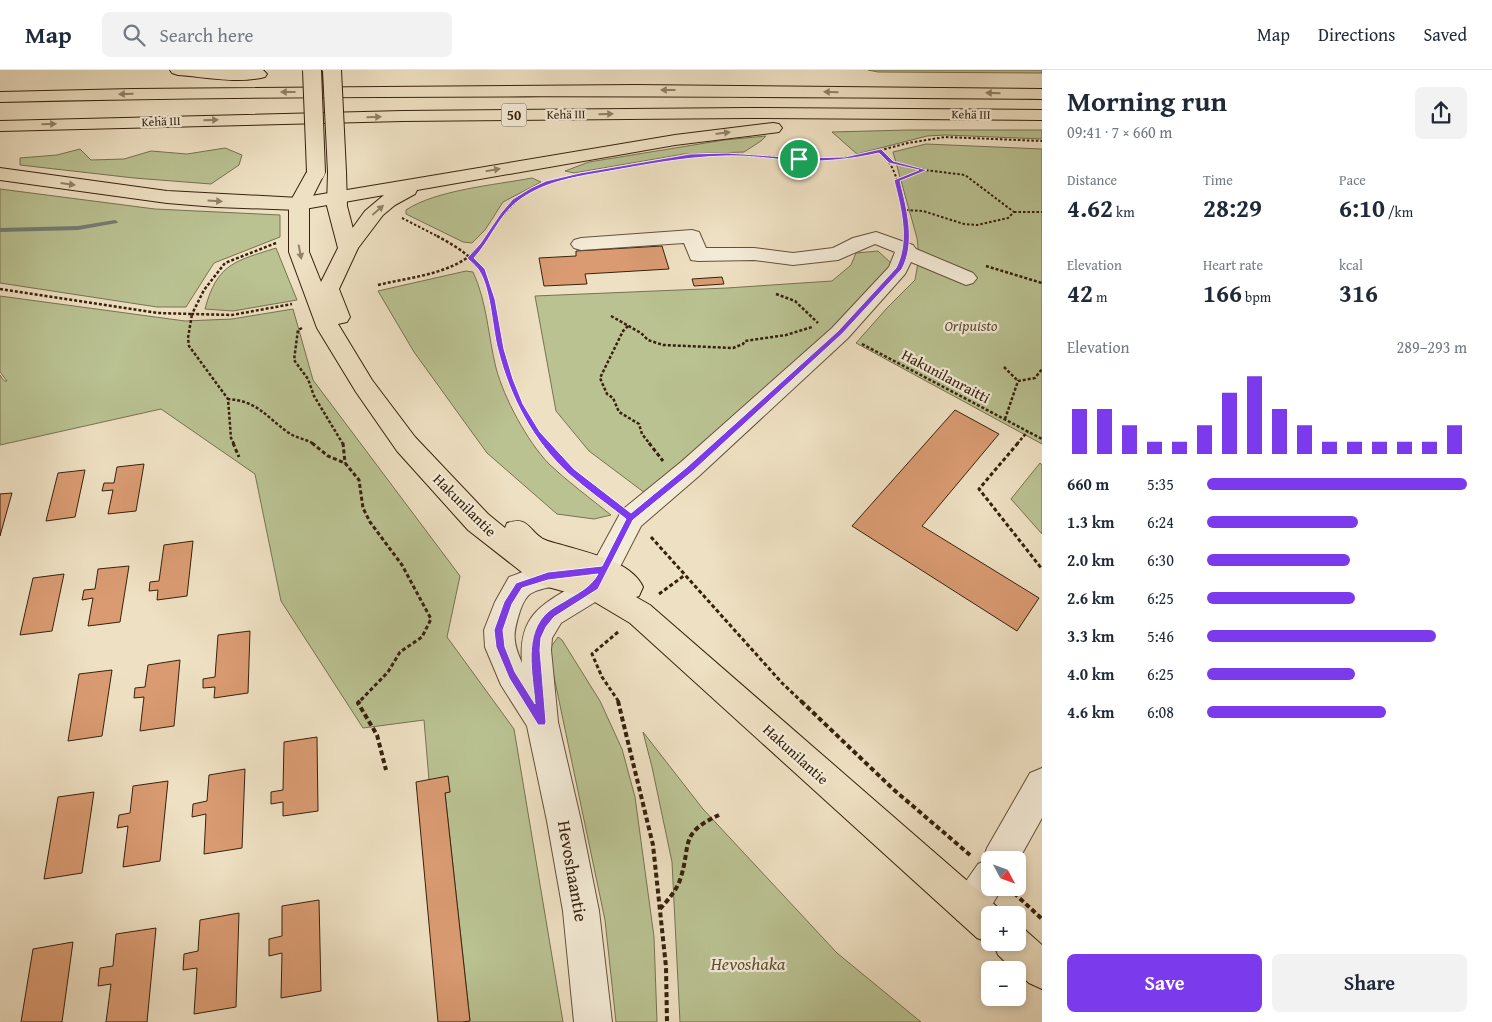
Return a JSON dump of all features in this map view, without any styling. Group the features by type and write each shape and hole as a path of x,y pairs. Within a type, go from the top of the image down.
{"main road":[{"path":"178,70 230,74 274,74"},
{"path":"298,204 316,172 312,70"},
{"path":"294,74 338,72 336,196 348,248"},
{"path":"373,76 500,82 572,82 635,90"},
{"name":"Kehä III","path":"0,97 133,94 635,90 1042,94"},
{"name":"Kehä III","path":"0,126 403,116 748,112 1036,115"},
{"path":"0,174 177,198 298,204 665,141 775,128 967,123 1036,115"},
{"name":"Hakunilantie","path":"445,179 407,190 391,199 373,213 360,234 348,248 328,290 346,335 408,423 446,468 534,547 600,578 980,916"},
{"name":"Hakunilantie","path":"298,204 299,252 328,328 364,386 406,444 478,522 548,576 600,578"},
{"path":"1020,951 1042,970"}],"street":[{"path":"581,244 692,236 698,255 754,254 793,259 838,254 860,242 876,238 966,278"},
{"path":"600,578 631,518 681,476 840,333 898,269 906,250"},
{"name":"Hevoshaantie","path":"542,722 512,675 500,647 499,630 509,602 519,586 548,576"},
{"name":"Hevoshaantie","path":"593,1022 581,911 564,821 542,722 536,650 537,638 551,614 600,578"},
{"path":"997,851 1042,785"},
{"path":"980,916 983,896"}],"path":[{"path":"727,154 822,160 845,159 908,143 945,137 1042,141"},
{"path":"881,151 891,162 897,180 904,210 906,250"},
{"path":"891,162 925,170 965,175 1014,212 1042,212"},
{"path":"897,180 925,170"},
{"path":"378,285 452,266 470,258 482,246 503,214 515,201 533,189 548,183"},
{"path":"904,210 923,211 964,224 977,225 1008,218 1014,212"},
{"path":"397,216 460,249 482,269 492,299 500,349 520,404 538,434 571,471 644,530 782,684 893,789 981,859"},
{"path":"239,457 231,438 228,399 189,346 187,339 193,323 192,314 204,290 219,269 225,264 280,242"},
{"path":"0,289 158,313 232,315 292,304"},
{"path":"611,316 641,333 648,340 663,345 733,348 743,344 745,341 786,335 804,328 822,325 795,301 776,294"},
{"path":"628,326 623,331 600,378 607,394 614,398 620,412 639,424 642,434 657,455 681,476"},
{"path":"310,333 303,328 299,328 295,343 294,360 308,379 314,396 342,440 346,458 345,463"},
{"name":"Hakunilanraitti","path":"840,333 1042,438"},
{"path":"1004,367 1018,381"},
{"path":"1018,381 1035,378 1042,369"},
{"path":"1005,419 1018,381"},
{"path":"228,399 237,399 256,406 290,434 311,442 328,456 345,463 358,480 360,499 370,522 402,565 411,584 429,612 431,619 422,637 400,652 388,672 358,703 370,717 376,730 386,770"},
{"path":"1028,431 979,489 1042,569"},
{"path":"592,654 602,677 620,704 653,845 666,967 667,1022"},
{"path":"660,909 680,882 688,837 699,823 719,815"},
{"path":"1017,896 1042,919"}],"green space":[{"path":"868,70 1042,70 1042,73 878,72"},
{"path":"1042,130 1042,139 927,136 857,154 832,132"},
{"path":"766,136 744,152 684,154 574,173 565,171 589,162 724,140"},
{"name":"Oripuisto","path":"926,144 1042,149 1042,444 856,343 915,280 919,257 917,238 893,152"},
{"path":"225,148 242,155 239,165 211,184 134,178 20,165 20,158 57,155 80,149 91,160 124,159 151,151 187,154"},
{"path":"532,178 541,182 503,202 485,230 472,243 463,242 406,214 406,210 419,203 449,193"},
{"path":"0,189 155,209 280,215 280,237 214,263 186,307 157,307 0,283"},
{"path":"276,248 297,300 233,311 205,309 216,282 230,266"},
{"path":"878,251 892,264 838,325 809,353 645,493 589,451 556,411 535,296 727,288 832,281 851,265 856,253"},
{"path":"466,271 473,272 478,283 496,368 510,405 525,431 549,464 611,515 594,519 557,514 487,453 414,352 378,291"},
{"path":"0,296 185,321 232,319 293,309 313,380 460,576 447,637 514,729 563,1022 462,1022 470,1020 445,793 450,792 448,777 429,780 424,720 363,728 281,601 255,474 161,409 0,445 0,375 4,381 7,381 0,372"},
{"path":"1040,463 1042,465 1042,534 1011,499"},
{"path":"558,637 562,640 600,701 622,749 635,797 654,937 657,1022 616,1022 605,920 552,667 551,647"},
{"name":"Hevoshaka","path":"643,732 703,809 837,953 921,1022 680,1022 672,862"}],"building":[{"path":"662,246 669,269 585,274 587,284 544,286 539,258 576,256 576,251"},
{"path":"722,277 724,284 694,286 692,279"},
{"path":"955,410 999,434 922,526 1039,598 1017,631 852,526"},
{"path":"144,464 136,511 108,514 113,490 102,491 104,483 114,483 117,467"},
{"path":"85,470 75,517 46,521 58,473"},
{"path":"12,493 0,536 0,494"},
{"path":"193,541 187,596 157,600 158,590 149,591 150,582 159,581 164,545"},
{"path":"129,566 120,622 88,626 93,598 82,600 84,590 95,589 98,569"},
{"path":"64,574 52,631 20,635 33,578"},
{"path":"250,631 248,693 214,698 215,687 203,688 203,679 215,677 218,635"},
{"path":"180,660 174,726 140,731 144,697 134,698 135,688 145,687 148,665"},
{"path":"112,670 102,736 68,741 79,674"},
{"path":"317,737 318,811 283,816 283,802 271,804 271,792 283,790 284,742"},
{"path":"245,769 242,848 204,854 206,814 192,817 193,804 207,801 209,775"},
{"path":"448,776 450,792 445,793 470,1021 462,1022 438,1022 416,782"},
{"path":"168,781 160,861 123,867 128,826 117,828 119,815 130,813 133,786"},
{"path":"94,792 82,873 44,879 58,797"},
{"path":"319,900 321,991 281,998 282,953 269,956 269,939 282,936 282,906"},
{"path":"239,913 236,1007 194,1014 197,968 183,970 184,954 198,951 200,920"},
{"path":"156,928 147,1022 106,1022 111,984 98,986 100,968 113,966 116,934"},
{"path":"73,942 62,1022 21,1022 33,949"}],"waterway":[{"path":"0,230 78,228 115,222"}],"route":[{"path":"799,159 727,154 690,156 580,175 548,183 523,195 507,208 482,246 470,258 482,269 492,299 500,349 510,379 520,404 538,434 571,471 631,518 604,570 595,586 551,614 537,638 536,650 542,722 512,675 500,647 499,630 509,602 519,586 548,576 604,570 631,518 690,469 840,333 898,269 904,259 906,232 902,196 897,180 925,170 891,162 881,151 845,159 799,159"}]}
